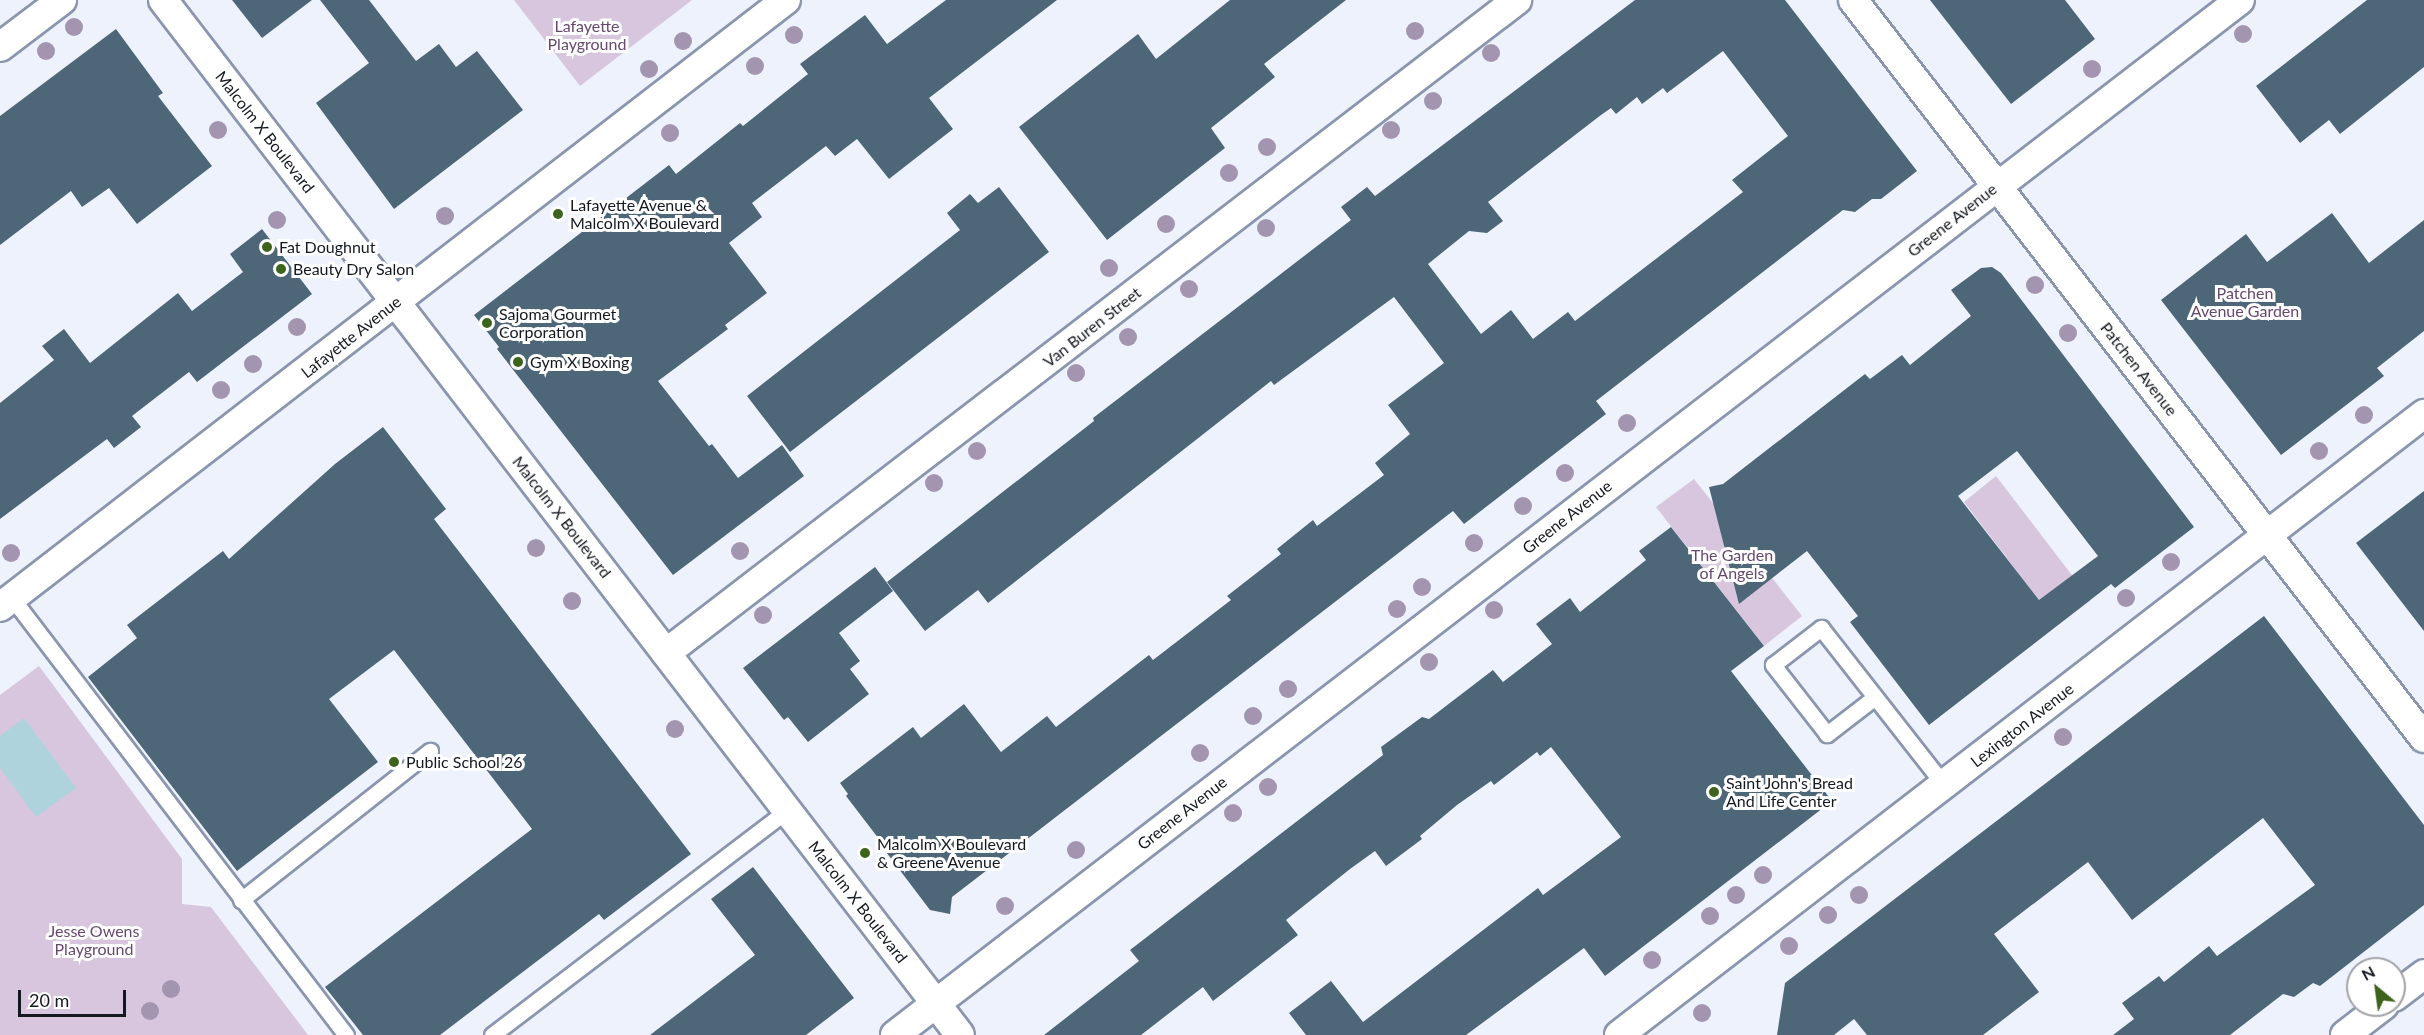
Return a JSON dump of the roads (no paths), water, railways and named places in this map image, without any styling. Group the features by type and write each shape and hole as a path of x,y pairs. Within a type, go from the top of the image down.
{"street":[{"path":"0,47 62,0"},
{"name":"Malcolm X Boulevard","path":"163,0 960,1035"},
{"name":"Lafayette Avenue","path":"6,602 786,0"},
{"name":"Van Buren Street","path":"666,653 1517,0"},
{"name":"Patchen Avenue","path":"1853,0 2424,738"},
{"name":"Greene Avenue","path":"895,1035 2241,0"},
{"name":"Lexington Avenue","path":"1619,1035 2424,414"},
{"path":"2406,988 2424,974"},
{"path":"2345,1035 2368,1017"}],"lane":[{"path":"6,602 346,1035"},
{"path":"1875,697 1827,734 1773,665 1821,628 1944,785"},
{"path":"241,900 430,751"},
{"path":"492,1035 787,810"}],"water":[{"path":"24,718 76,788 36,817 0,768 0,736"}],"place":[{"name":"Lafayette Avenue & Malcolm X Boulevard","path":"558,214"},
{"name":"Fat Doughnut","path":"267,247"},
{"name":"Beauty Dry Salon","path":"281,269"},
{"name":"Sajoma Gourmet Corporation","path":"487,323"},
{"name":"Gym X Boxing","path":"518,362"},
{"name":"Public School 26","path":"394,762"},
{"name":"Saint John's Bread And Life Center","path":"1714,792"},
{"name":"Malcolm X Boulevard & Greene Avenue","path":"865,853"}],"park label":[{"name":"Lafayette Playground","path":"587,35"},
{"name":"Patchen Avenue Garden","path":"2245,302"},
{"name":"The Garden of Angels","path":"1732,564"},
{"name":"Jesse Owens Playground","path":"94,940"}]}
